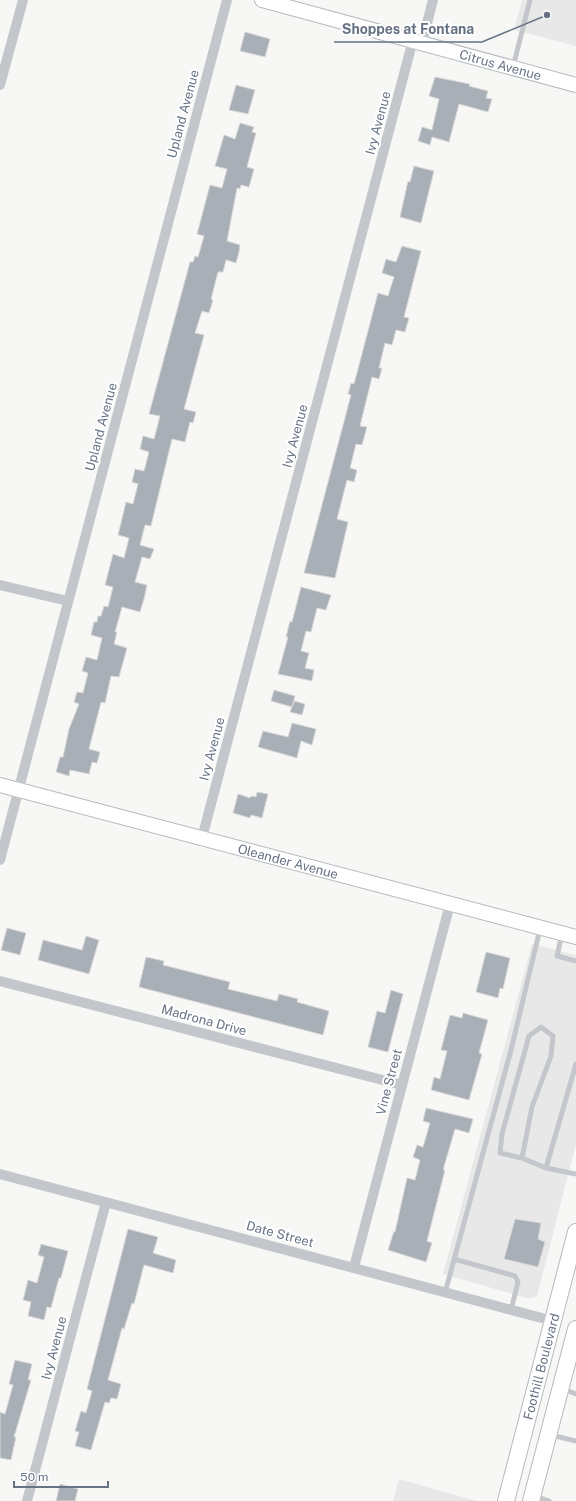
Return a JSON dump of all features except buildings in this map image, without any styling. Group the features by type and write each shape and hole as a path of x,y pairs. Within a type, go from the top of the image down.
{"main road":[{"name":"Foothill Boulevard","path":"506,1501 576,1232"},
{"name":"Foothill Boulevard","path":"531,1498 560,1387 575,1337"}],"street":[{"path":"0,85 23,0"},
{"name":"Upland Avenue","path":"0,860 227,0"},
{"name":"Citrus Avenue","path":"262,0 576,85"},
{"name":"Ivy Avenue","path":"202,838 418,42 433,0"},
{"path":"0,585 68,601"},
{"name":"Oleander Avenue","path":"0,785 576,937"},
{"name":"Vine Street","path":"354,1267 450,904"},
{"name":"Madrona Drive","path":"0,981 402,1086"},
{"name":"Date Street","path":"0,1174 553,1321"},
{"name":"Ivy Avenue","path":"27,1501 106,1202"}],"lane":[{"path":"512,68 530,0"},
{"path":"445,1293 511,1050 540,928"},
{"path":"562,934 557,956 576,961"},
{"path":"522,1158 532,1107 551,1056 553,1036 541,1027 529,1036 502,1134 500,1153 522,1158 546,1168 576,1174"},
{"path":"546,1168 576,1064"},
{"path":"454,1259 515,1276 518,1282 511,1311"},
{"path":"560,1387 576,1394"},
{"path":"548,1434 561,1439 576,1441"},
{"path":"531,1498 549,1501"}],"shaded area":[{"path":"522,0 576,0 576,46 514,30"},
{"path":"532,944 576,955 576,1144 537,1296 530,1299 443,1274"},
{"path":"399,1479 477,1501 393,1501"}],"place":[{"name":"Shoppes at Fontana","path":"547,15"}]}
